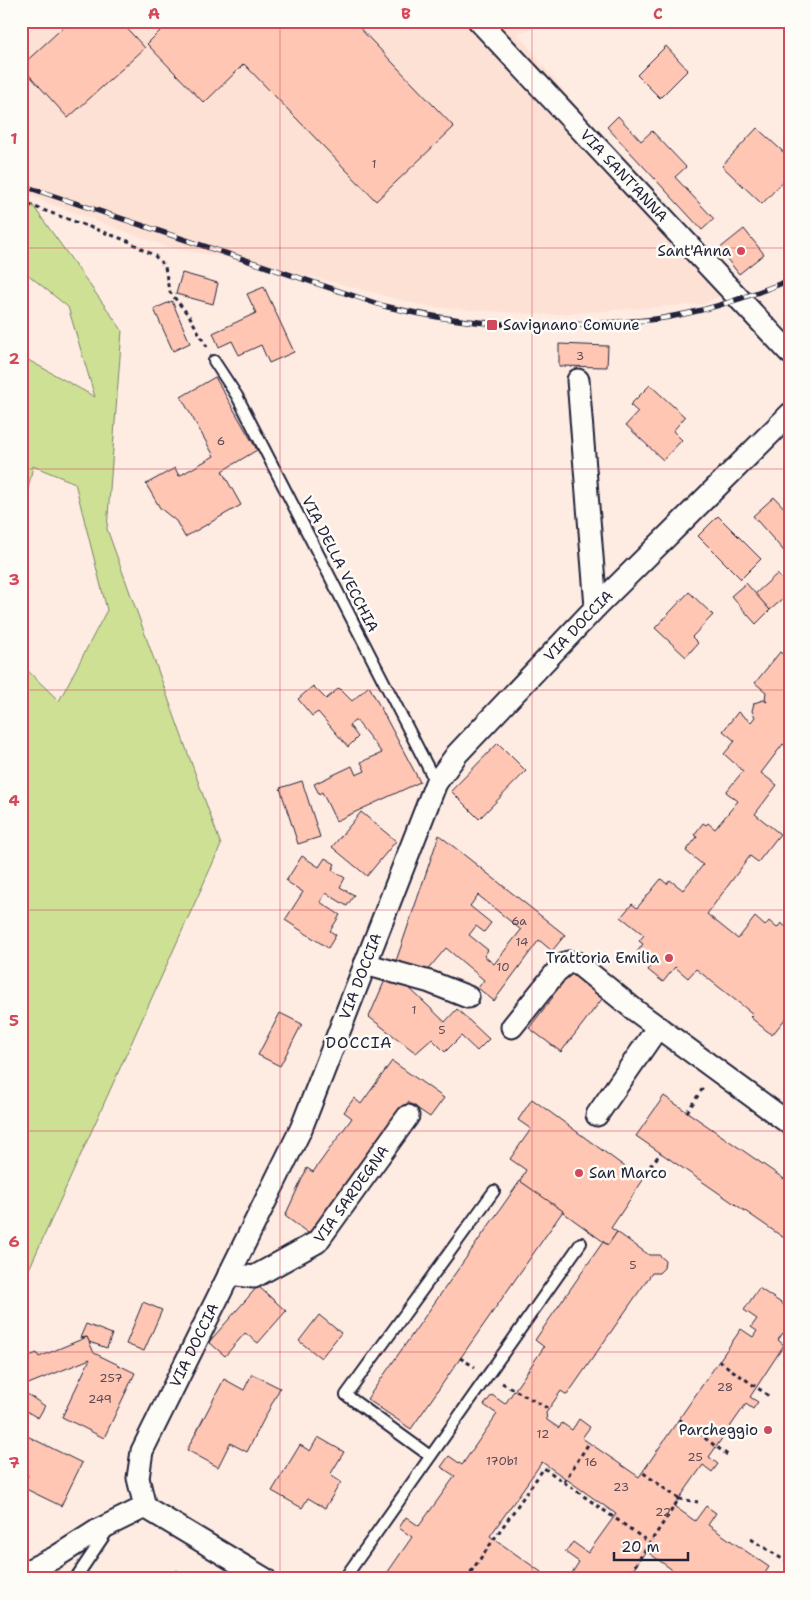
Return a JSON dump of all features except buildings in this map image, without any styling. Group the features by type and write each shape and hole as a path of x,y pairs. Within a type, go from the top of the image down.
{"street":[{"name":"VIA SANT'ANNA","path":"479,21 790,353"},
{"path":"578,380 596,607"},
{"name":"VIA DOCCIA","path":"145,1507 138,1478 142,1451 301,1128 436,783 457,754 596,607 790,414"},
{"path":"512,1027 557,971 568,962 577,963 658,1027 790,1124"},
{"path":"365,964 430,982 468,997"},
{"path":"597,1115 658,1027"},
{"name":"VIA SARDEGNA","path":"229,1274 254,1277 317,1242 408,1116"},
{"path":"21,1574 54,1558 113,1522 145,1507 265,1579"}],"lane":[{"name":"VIA DELLA VECCHIA","path":"214,361 237,396 436,783"},
{"path":"430,1456 346,1395 494,1191"},
{"path":"344,1579 581,1243"},
{"path":"75,1579 113,1522"}],"path":[{"path":"21,202 128,241 155,256 165,266 170,291 190,317 214,361"},
{"path":"687,1112 716,1070"},
{"path":"640,1178 661,1153"},
{"path":"719,1361 769,1396"},
{"path":"679,1419 729,1456"},
{"path":"564,1482 589,1443"},
{"path":"466,1579 544,1468 650,1543"},
{"path":"642,1472 679,1499 698,1502"},
{"path":"626,1579 679,1499"},
{"path":"751,1539 790,1564"},
{"path":"786,1579 790,1575"}],"shaded area":[{"path":"21,21 557,21 517,33 629,171 733,289 704,304 548,315 427,307 264,264 167,247 21,193"}],"green space":[{"path":"21,189 122,330 107,529 221,845 25,1278 21,1281 21,356 95,397 68,307 21,269","holes":["33,466 75,483 107,610 59,701 26,669 23,512"]}],"railway":[{"path":"21,185 384,306 467,321 494,324 549,325 657,319 718,305 790,280"}],"place":[{"name":"Sant'Anna","path":"741,251"},
{"name":"Savignano Comune","path":"492,325"},
{"name":"Trattoria Emilia","path":"669,958"},
{"name":"San Marco","path":"579,1173"},
{"name":"Parcheggio","path":"768,1430"}],"district":[{"name":"DOCCIA","path":"359,1042"}]}
